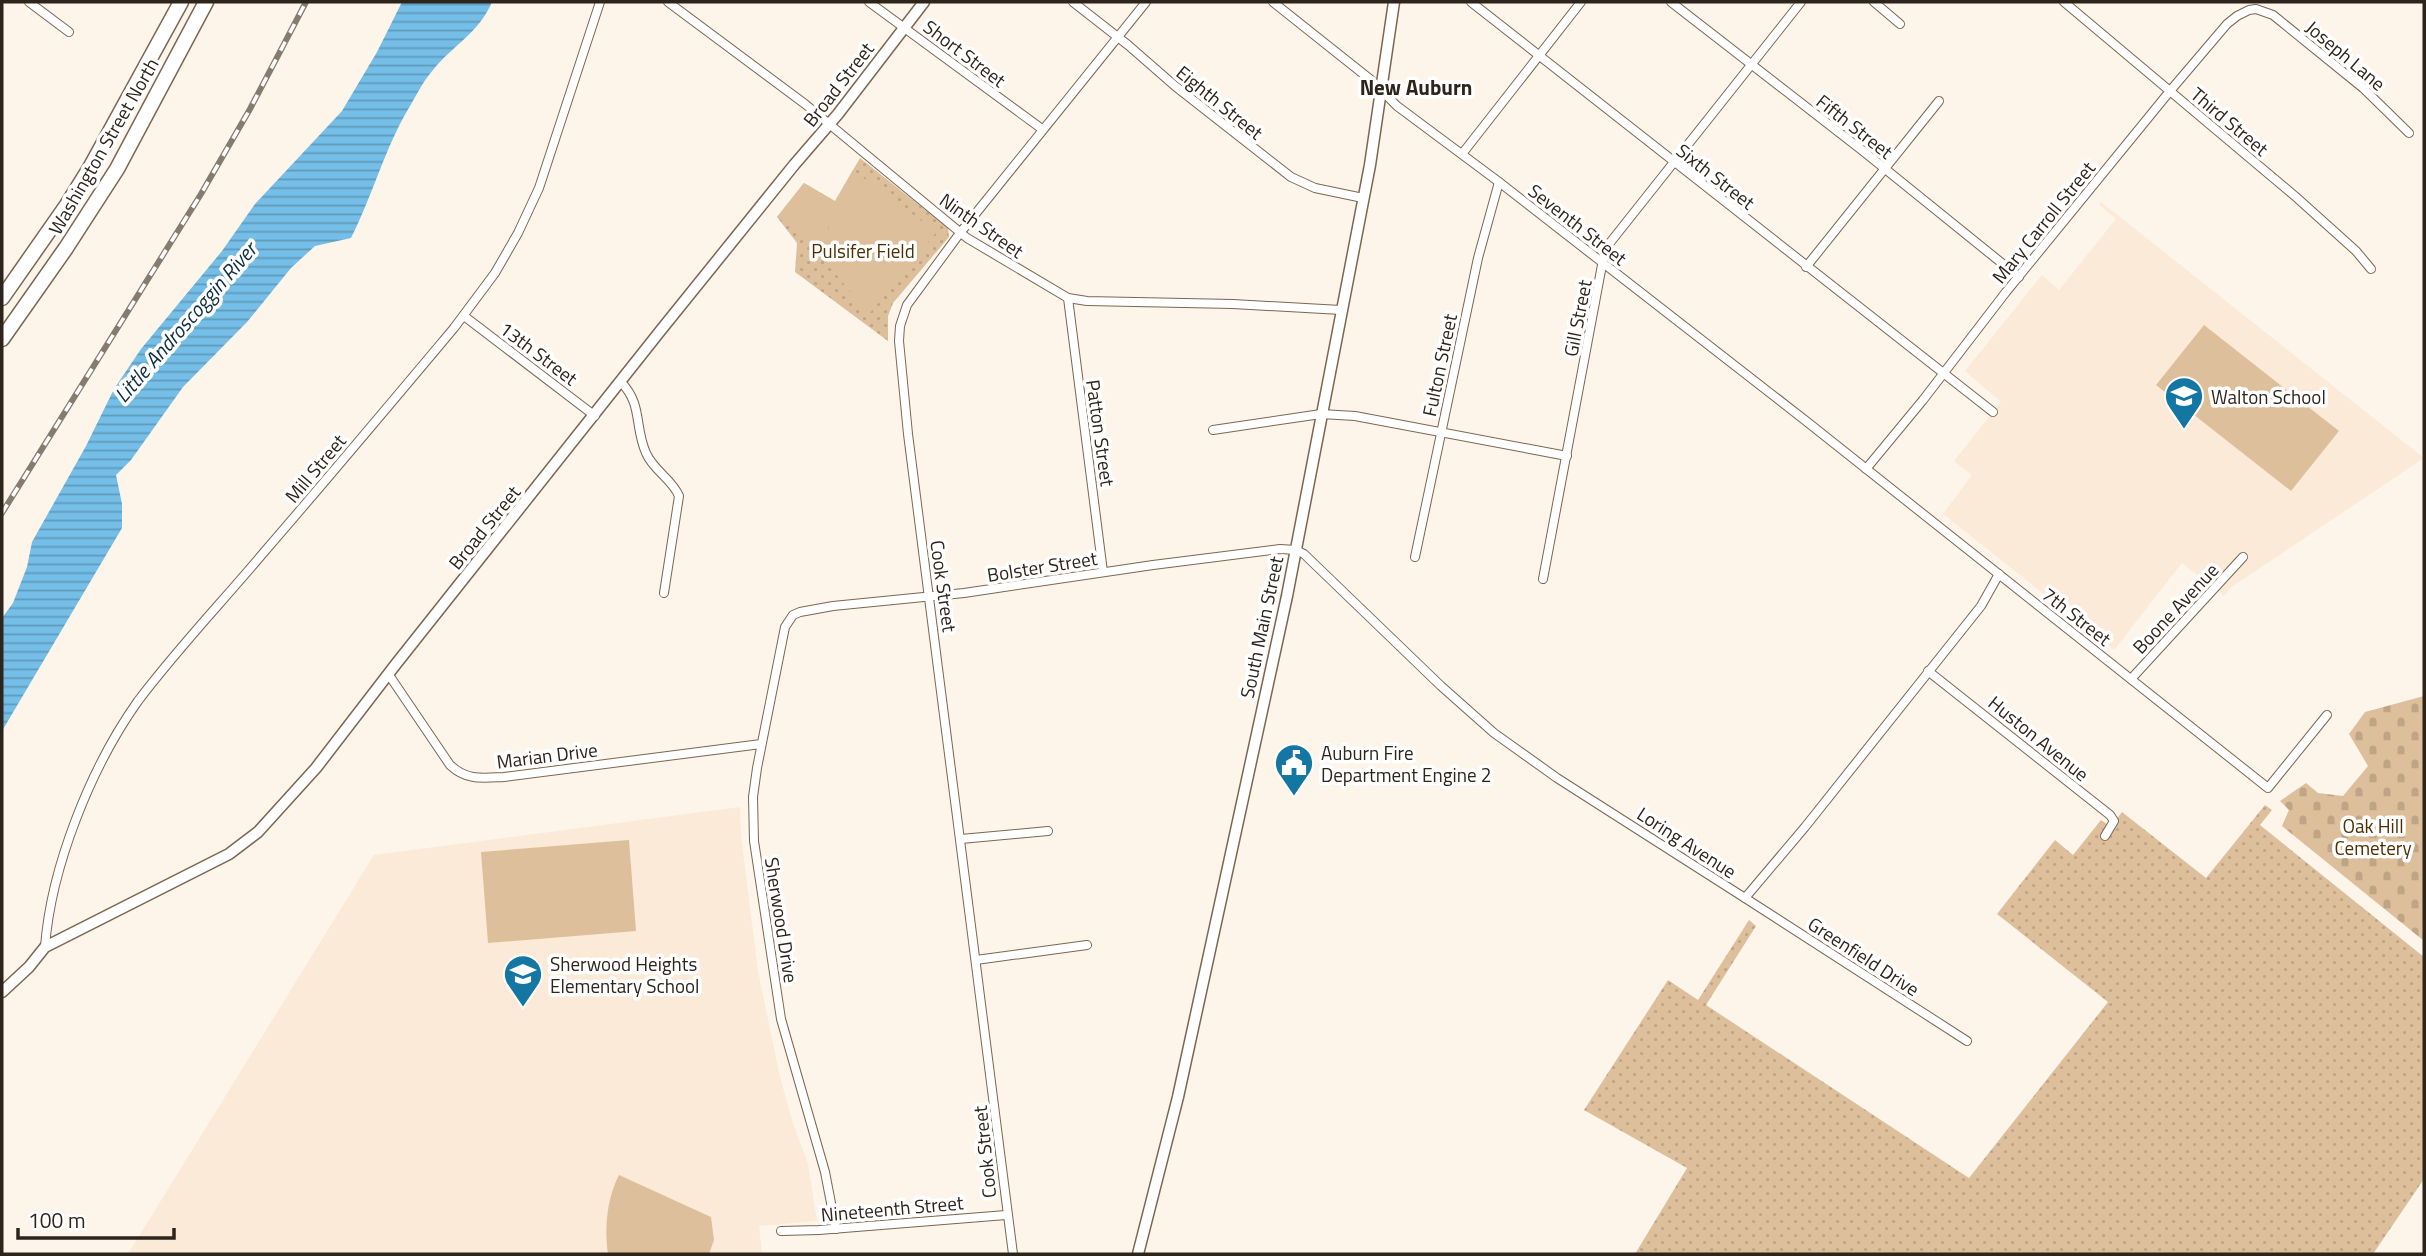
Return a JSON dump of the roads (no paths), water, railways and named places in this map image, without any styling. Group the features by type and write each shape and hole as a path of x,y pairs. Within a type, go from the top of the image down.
{"highway":[{"path":"2,298 90,168 181,2"},
{"name":"Washington Street North","path":"2,339 117,169 206,2"}],"street":[{"path":"29,2 69,32"},
{"name":"Mill Street","path":"45,947 50,904 71,833 104,758 136,704 464,316 512,245 539,188 600,2"},
{"name":"Ninth Street","path":"668,2 830,124 960,233 1068,298 1087,301 1341,310"},
{"name":"Short Street","path":"869,2 1042,129"},
{"name":"Broad Street","path":"2,992 29,967 45,947 229,854 258,832 316,768 794,165 830,124 924,2"},
{"name":"Eighth Street","path":"1073,2 1292,177 1315,188 1363,198"},
{"name":"Cook Street","path":"1013,1254 905,407 900,327 911,298 960,233 1146,2"},
{"name":"Seventh Street","path":"1273,2 1382,90 1397,106 1604,263 1866,469"},
{"name":"South Main Street","path":"1138,1254 1178,1097 1296,550 1363,198 1394,2"},
{"name":"Sixth Street","path":"1471,2 1993,412"},
{"path":"1462,154 1581,2"},
{"name":"Fifth Street","path":"1671,2 2019,277"},
{"name":"Gill Street","path":"1543,579 1604,263 1602,255 1801,2"},
{"path":"1874,2 1900,24"},
{"name":"Third Street","path":"2064,2 2296,197 2356,251 2371,269"},
{"name":"Mary Carroll Street","path":"1866,469 2170,91 2227,24 2243,12 2256,9"},
{"name":"Joseph Lane","path":"2256,9 2273,15 2363,88 2409,133"},
{"path":"1806,267 1939,101"},
{"name":"Fulton Street","path":"1415,557 1478,258 1499,182"},
{"name":"Patton Street","path":"1068,298 1103,572"},
{"name":"13th Street","path":"464,316 595,416"},
{"path":"621,382 636,402 642,442 649,460 676,488 679,496 664,593"},
{"path":"1213,430 1321,414 1355,416 1567,456"},
{"name":"7th Street","path":"1866,469 2268,788 2328,715"},
{"name":"Bolster Street","path":"793,615 819,608 964,593 1212,556 1280,549 1296,550"},
{"name":"Loring Avenue","path":"1296,550 1304,554 1441,686 1494,733 1558,778 1745,898 1981,606 1999,574"},
{"name":"Boone Avenue","path":"2131,679 2243,557"},
{"name":"Sherwood Drive","path":"793,615 785,627 761,744 753,818 781,1019 825,1172 836,1229"},
{"name":"Huston Avenue","path":"1928,671 2110,815 2114,821 2105,836"},
{"name":"Marian Drive","path":"389,675 450,765 470,778 504,777 761,744"},
{"path":"961,839 1048,831"},
{"name":"Greenfield Drive","path":"1745,898 1966,1041"},
{"path":"976,960 1087,945"},
{"name":"Nineteenth Street","path":"781,1231 1006,1215"}],"water":[{"name":"Little Androscoggin River","path":"402,2 492,2 480,22 441,61 421,87 393,138 351,238 315,246 291,268 247,322 183,387 131,460 116,475 122,504 122,528 2,731 2,618 13,603 27,567 32,542 86,446 114,389 141,349 222,251 255,204 342,111 377,52"}],"railway":[{"path":"2,513 201,194 250,109 306,2"}],"place":[{"name":"Walton School","path":"2184,430"},
{"name":"Auburn Fire Department Engine 2","path":"1294,797"},
{"name":"Sherwood Heights Elementary School","path":"523,1008"}],"district":[{"name":"New Auburn","path":"1416,87"}],"park label":[{"name":"Pulsifer Field","path":"863,250"},
{"name":"Oak Hill Cemetery","path":"2373,836"}]}
